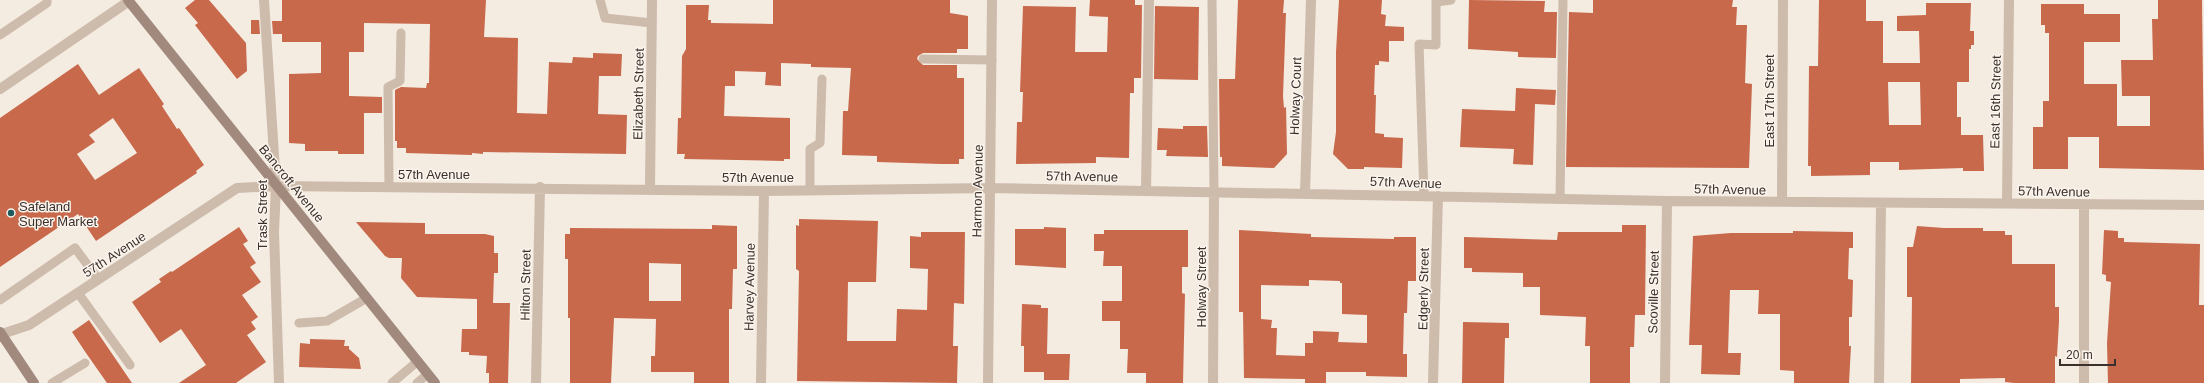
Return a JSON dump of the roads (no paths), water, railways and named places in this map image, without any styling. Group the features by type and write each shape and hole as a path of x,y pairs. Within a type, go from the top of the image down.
{"street":[{"name":"Bancroft Avenue","path":"129,0 276,186 435,383"},
{"path":"0,89 129,0"},
{"name":"Trask Street","path":"264,0 276,186 274,232 279,383"},
{"name":"Elizabeth Street","path":"650,188 652,0"},
{"name":"Harmon Avenue","path":"988,383 992,0"},
{"path":"1146,190 1149,0"},
{"name":"Holway Court","path":"1305,193 1311,0"},
{"name":"East 17th Street","path":"1782,202 1783,0"},
{"name":"East 16th Street","path":"2007,203 2009,0"},
{"name":"57th Avenue","path":"1,334 29,325 237,188 276,186 650,188 764,191 990,188 1214,191 1667,201 2204,205"},
{"name":"Hilton Street","path":"536,383 540,188"},
{"name":"Harvey Avenue","path":"761,383 764,191"},
{"name":"Holway Street","path":"1213,383 1214,191"},
{"name":"Edgerly Street","path":"1434,383 1438,196"},
{"name":"Scoville Street","path":"1665,383 1667,201"},
{"path":"1879,383 1881,203"},
{"path":"2084,205 2084,383"},
{"path":"1,334 34,383"}],"lane":[{"path":"0,35 47,3 47,0"},
{"path":"600,0 605,18 652,22"},
{"path":"1212,0 1214,191"},
{"path":"1424,196 1419,44 1436,45 1436,2 1451,0"},
{"path":"1560,199 1563,0"},
{"path":"389,187 388,87 400,81 401,32"},
{"path":"923,59 992,60"},
{"path":"810,190 810,149 820,143 822,79"},
{"path":"0,300 75,248 98,279"},
{"path":"78,293 130,365"},
{"path":"300,323 326,321 367,298"},
{"path":"392,383 418,361"},
{"path":"52,383 86,363"},
{"path":"417,383 428,374"}],"place":[{"name":"Safeland Super Market","path":"11,213"}]}
